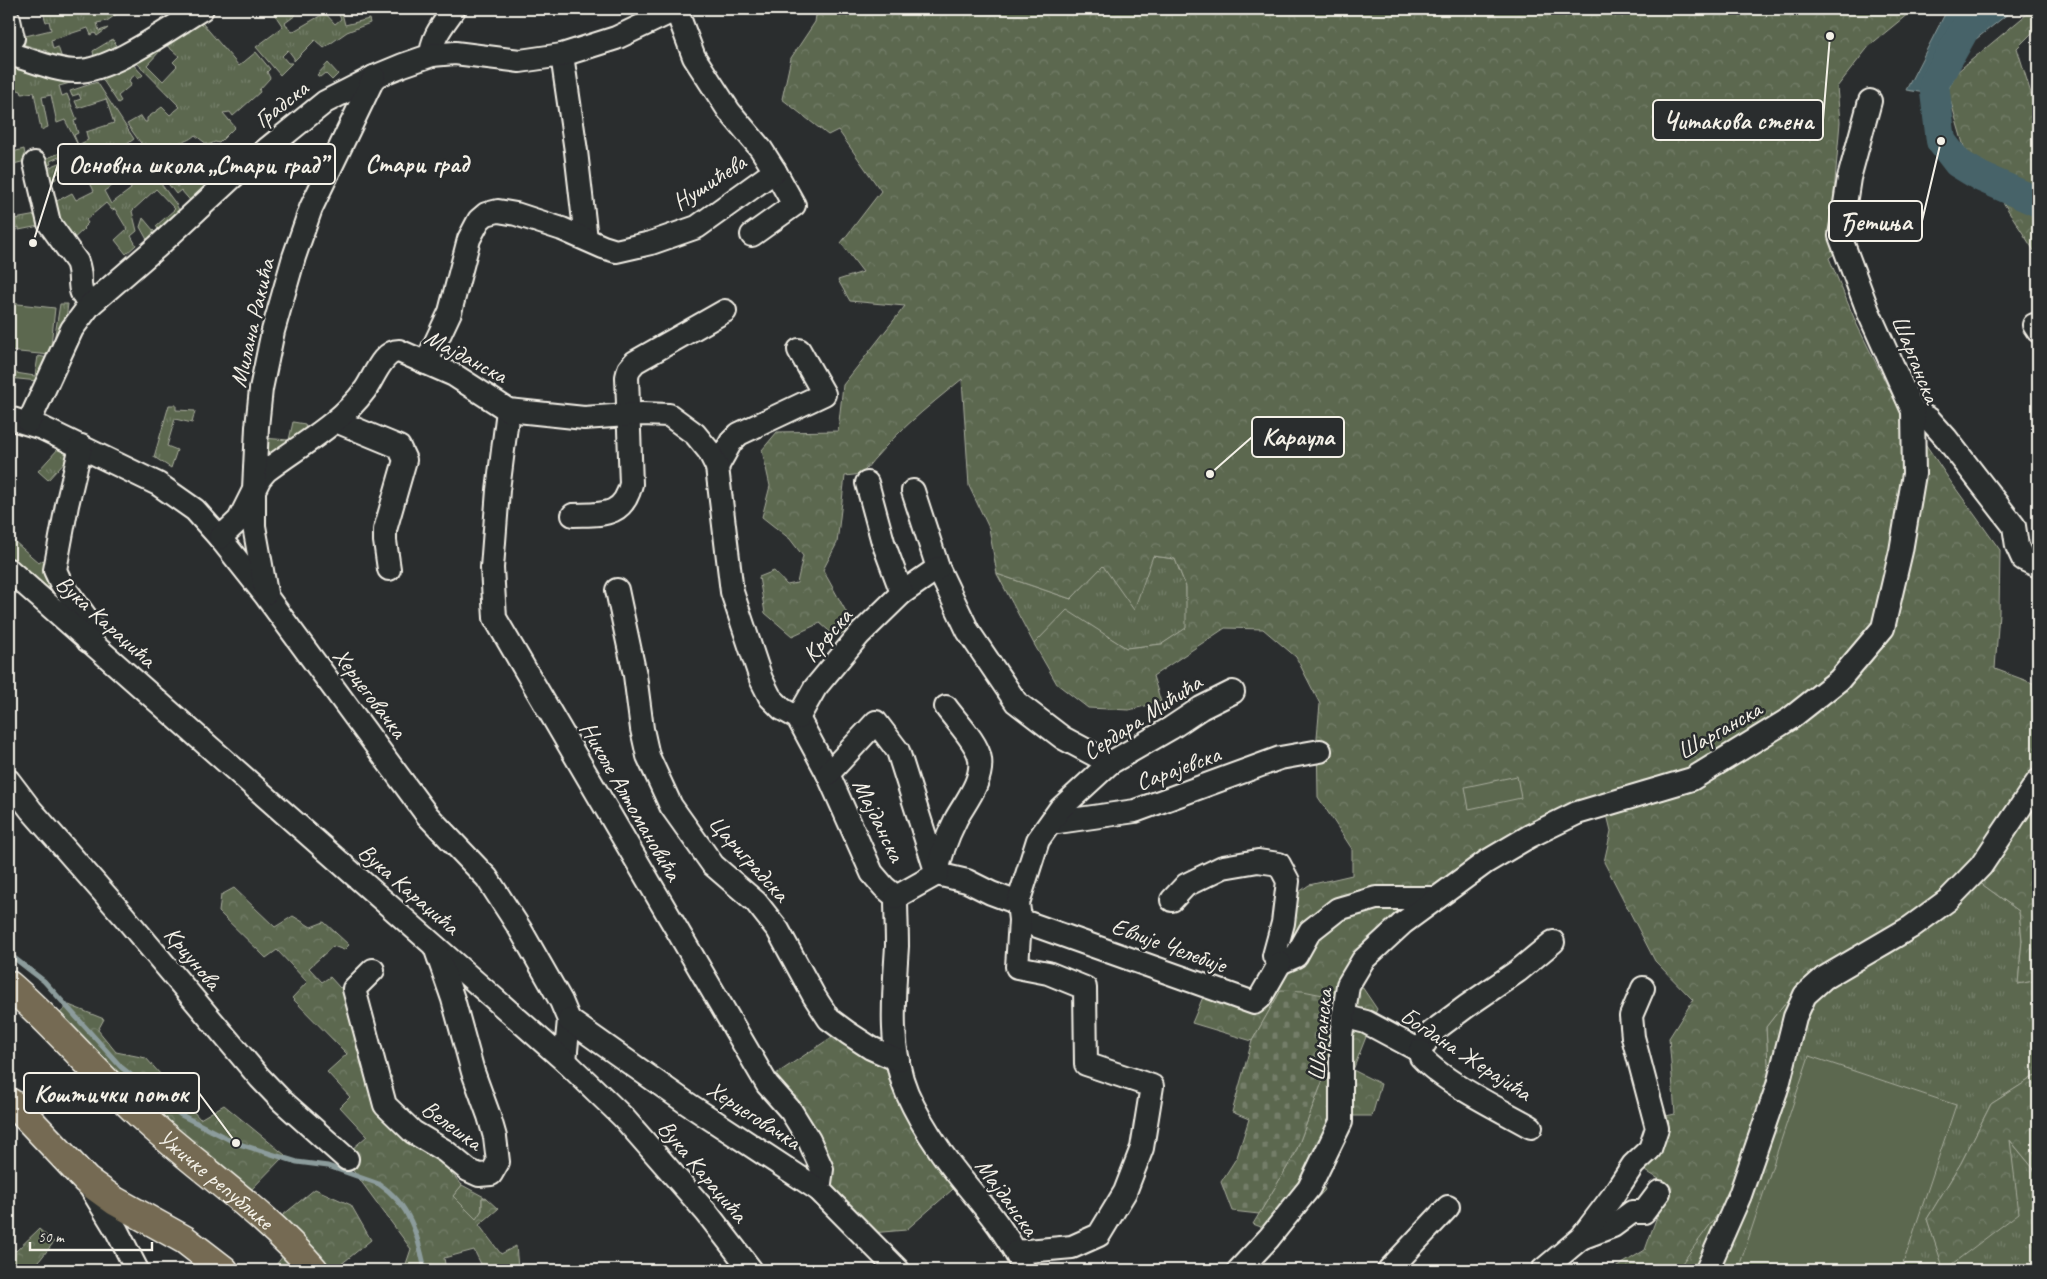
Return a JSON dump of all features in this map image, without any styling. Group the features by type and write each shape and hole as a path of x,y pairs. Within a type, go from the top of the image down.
{"main road":[{"name":"Ужичке републике","path":"9,985 55,1027 113,1090 176,1146 274,1228 314,1270"},
{"path":"9,1102 18,1108 86,1180 116,1201 185,1240 224,1270"}],"street":[{"path":"9,54 64,70 77,72 92,69 113,62 202,9"},
{"path":"432,56 432,46 437,35 454,9"},
{"name":"Градска","path":"19,420 72,329 90,305 232,177 289,130 338,95 374,77 432,56 455,52 520,61 562,55 616,38 677,9"},
{"name":"Нушићева","path":"677,9 694,57 729,112 762,149 794,205 752,234"},
{"path":"9,20 13,38 9,42"},
{"path":"562,55 586,239"},
{"name":"Милана Ракића","path":"266,596 254,526 254,489 261,389 273,331 311,208 374,77"},
{"name":"Шарганска","path":"1239,1270 1269,1238 1309,1188 1341,1122 1341,1036 1343,1016 1348,985 1363,960 1403,923 1436,898 1493,858 1530,836 1577,813 1692,779 1791,718 1839,680 1883,628 1901,551 1914,474 1913,411 1868,312 1840,236 1849,178 1870,101"},
{"path":"35,163 47,218 77,262 80,293 90,305"},
{"name":"Нушићева","path":"426,363 450,312 470,239 479,220 486,214 498,211 516,214 562,229 603,248 616,250 651,243 697,227 775,171"},
{"path":"573,514 609,514 617,509 628,494 631,484 627,377 629,369 635,362 725,311"},
{"path":"716,468 731,442 739,434 824,394 799,350"},
{"name":"Мајданска","path":"220,538 238,520 266,471 336,421 365,390 387,356 393,351 399,351 454,375 508,410 584,418 642,414 669,415 695,434 709,451 716,468 730,582 748,644 761,680 770,697 782,709 798,718 828,774 872,873 896,897 897,944 894,1001 898,1060 907,1093 940,1150 987,1208 1020,1261"},
{"name":"Николе Алтомановића","path":"508,410 498,490 492,568 495,618 762,1076 791,1111 809,1140 822,1169 819,1190"},
{"path":"1913,411 1929,419 1946,438 2014,526 2017,546 2023,559 2038,566"},
{"name":"Херцеговачка","path":"19,420 81,446 158,484 195,510 220,538 266,596 427,815 488,878 561,1000 569,1020 565,1061"},
{"path":"336,421 399,447 404,453 405,460 385,530 385,547 389,569"},
{"path":"81,446 67,504 55,570 61,583 90,623 91,630 88,641"},
{"path":"867,482 883,542 902,593"},
{"path":"913,491 938,568 968,631 1016,702 1063,738 1110,764"},
{"name":"Крфска","path":"798,718 815,688 859,636 902,593 938,568"},
{"name":"Вука Караџића","path":"9,570 565,1061 629,1125 707,1213 751,1270"},
{"name":"Цариградска","path":"617,590 635,675 642,730 648,756 671,806 713,865 756,902 778,930 814,996 829,1018 856,1038 898,1060"},
{"name":"Сердара Мићића","path":"1020,1261 1072,1247 1099,1235 1125,1192 1142,1148 1152,1086 1086,1064 1085,988 1048,973 1017,967 1019,912 1038,840 1060,809 1110,764 1201,708 1233,692"},
{"path":"937,874 940,855 952,828 972,793 978,777 980,758 975,746 946,707"},
{"path":"828,774 876,722 898,751 937,874"},
{"name":"Сарајевска","path":"1051,823 1135,811 1280,758 1320,751"},
{"name":"Крцунова","path":"9,781 31,810 123,915 260,1078 289,1108 347,1160"},
{"path":"1707,1270 1743,1186 1778,1085 1794,1016 1805,995 1824,978 1911,927 1948,900 1981,866 2038,781"},
{"path":"1172,900 1186,885 1223,867 1258,861 1279,864 1288,881 1283,923 1274,956 1280,963 1296,956 1310,931 1338,909 1376,898 1436,898"},
{"path":"896,897 937,874 967,881 991,893 1019,912"},
{"name":"Евлије Челебије","path":"1019,912 1254,1003 1260,998 1280,963"},
{"path":"1420,1051 1432,1032 1518,971 1553,942"},
{"name":"Велешка","path":"373,970 354,988 384,1105 413,1132 444,1151 468,1170 479,1175 491,1174 498,1162 495,1137 473,1072 453,999 435,946"},
{"path":"1543,1270 1581,1238 1633,1165 1650,1149 1657,1128 1633,1037 1631,1016 1643,988"},
{"name":"Богдана Жерајића","path":"1343,1016 1366,1022 1420,1051 1420,1057 1428,1065 1476,1096 1531,1127"},
{"name":"Херцеговачка","path":"569,1020 688,1104 819,1190 898,1270"},
{"path":"86,1180 117,1231 137,1270"},
{"path":"1581,1238 1612,1226 1632,1212 1644,1212 1660,1192"},
{"path":"1389,1270 1448,1207"}],"green space":[{"path":"42,9 124,9 107,21 97,23 99,31 108,28 97,36 95,33 91,35 88,28 51,40 53,49 58,47 64,64 88,57 82,63 82,67 67,67 45,60 47,51 18,43 17,38 51,30 49,21 46,22"},
{"path":"271,9 292,9 296,15 285,23 292,32 325,13 335,24 341,19 336,9 341,9 345,25 369,19 370,23 347,32 324,48 315,40 294,61 288,50 282,56 288,63 292,63 280,75 256,47 283,27"},
{"path":"817,9 1914,9 1870,45 1837,87 1840,122 1831,229 1845,245 1829,258 1857,325 1891,393 2000,550 1999,613 1995,669 2038,685 2038,980 2018,984 2022,940 2019,911 1972,877 1936,917 1892,953 1784,1004 1766,1027 1769,1083 1731,1196 1677,1270 1612,1270 1645,1250 1656,1219 1664,1182 1644,1170 1657,1118 1675,1114 1669,1038 1693,1000 1655,961 1604,862 1611,831 1603,798 1412,903 1358,981 1377,1009 1353,1070 1381,1084 1372,1116 1350,1116 1311,1163 1325,1190 1282,1235 1253,1224 1295,1154 1330,1061 1281,990 1252,1041 1192,1023 1203,997 1257,1004 1292,897 1309,885 1352,875 1352,849 1318,797 1317,737 1320,704 1296,657 1263,629 1225,628 1153,676 1161,702 1129,710 1088,708 1057,684 1034,644 1067,610 1126,648 1162,644 1186,628 1186,587 1175,559 1153,556 1134,610 1103,566 1071,599 997,574 989,528 969,486 962,379 896,435 862,474 845,476 837,543 823,570 854,626 836,637 820,623 792,636 765,613 759,577 774,571 787,585 797,583 803,556 790,539 762,517 770,486 762,450 777,432 838,431 843,385 905,306 850,301 838,280 863,272 841,243 881,191 838,130 828,135 782,99 791,58 815,22"},
{"path":"2033,9 2038,9 2038,27 2017,48 2038,116 2038,257 1987,177 1964,147 1945,82"},
{"path":"197,17 239,66 256,52 270,69 267,72 270,78 259,90 260,92 233,116 230,112 223,113 235,127 219,143 215,142 208,145 195,135 188,140 173,145 168,150 161,169 177,187 184,181 193,184 200,182 208,190 194,205 181,190 176,194 152,163 154,161 147,151 142,154 139,150 143,146 127,124 141,116 147,122 147,118 162,107 170,115 180,107 131,57 156,42 161,50 147,65 163,81 177,66 173,62 179,56 165,44"},
{"path":"113,39 116,46 113,58 94,57 93,51"},
{"path":"9,59 78,81 59,86 62,96 67,94 77,120 74,121 78,133 74,135 78,145 88,140 86,132 114,123 106,99 78,108 75,101 81,99 79,94 72,96 70,91 97,82 134,139 108,158 123,179 104,191 111,204 131,189 129,183 139,176 137,172 147,165 176,204 182,216 162,235 156,226 175,209 156,189 132,211 137,231 131,236 136,245 126,254 115,240 127,229 115,209 112,210 106,203 86,220 88,223 84,229 69,243 53,203 72,193 76,200 94,191 88,179 94,175 85,159 55,175 56,179 46,184 40,171 62,162 59,157 50,161 51,164 39,169 37,162 60,153 63,161 82,153 65,120 57,123 51,95 42,97 48,127 41,130 34,92 22,94 21,91 15,89 9,91"},
{"path":"128,59 143,75 138,79 135,75 129,80 131,85 118,96 121,101 118,103 101,77"},
{"path":"328,63 338,74 332,80 325,73 320,77 317,75"},
{"path":"24,149 26,161 9,165 9,153"},
{"path":"42,214 39,226 19,230 19,227 16,228 16,231 11,232 9,230 9,220"},
{"path":"143,218 159,237 150,245 140,227"},
{"path":"9,303 55,308 50,355 9,351"},
{"path":"60,304 68,304 66,319 50,354"},
{"path":"38,356 48,358 38,381 9,378 9,372 35,376"},
{"path":"169,405 176,405 176,410 195,411 192,423 175,419 167,446 177,450 171,468 154,457"},
{"path":"293,422 305,424 306,430 265,456 262,438 289,440"},
{"path":"59,448 69,452 67,459 48,480 38,471"},
{"path":"14,541 39,563 43,560 49,565 80,618 9,557 9,547"},
{"path":"1152,556 1175,559 1186,587 1187,628 1162,644 1126,648 1067,611 1034,644 997,574 1071,599 1102,566"},
{"path":"1517,776 1521,798 1469,809 1465,787"},
{"path":"1972,877 2019,911 2022,940 2018,984 2038,980 2038,1074 1991,1104 1961,1163 1927,1219 1945,1270 1677,1270 1769,1083 1766,1027 1784,1004 1834,981"},
{"path":"234,888 275,927 293,916 311,927 324,922 349,945 344,950 333,946 309,968 322,982 330,977 340,988 362,968 371,1056 392,1077 372,1104 405,1141 440,1160 462,1185 453,1196 476,1219 482,1210 482,1198 486,1198 498,1209 479,1225 501,1254 516,1246 518,1267 506,1270 484,1270 474,1250 444,1258 446,1270 404,1270 411,1249 343,1157 367,1136 340,1107 350,1097 327,1072 347,1054 292,998 307,982 277,950 266,958 219,912 221,895"},
{"path":"1281,990 1303,991 1333,997 1330,1061 1295,1154 1259,1214 1232,1211 1221,1182 1237,1157 1249,1119 1232,1112 1252,1041"},
{"path":"69,1005 104,1019 98,1030 116,1052 146,1058 200,1119 224,1105 285,1155 248,1193 181,1138 59,1014"},
{"path":"838,1033 890,1069 960,1183 906,1230 871,1233 827,1190 829,1161 821,1137 773,1076"},
{"path":"1809,1056 1956,1105 1901,1270 1738,1270"},
{"path":"2038,1074 2038,1174 2010,1140 2019,1213 1944,1270 1927,1219 1961,1163 1991,1104"},
{"path":"2009,1139 2038,1174 2038,1270 1945,1270"},
{"path":"462,1185 486,1198 482,1198 482,1210 476,1220 453,1196"},
{"path":"315,1189 351,1205 371,1240 334,1270 329,1270 278,1219"},
{"path":"39,1229 54,1242 32,1270 9,1270 9,1245 16,1251"},
{"path":"287,1251 297,1262 295,1270 272,1270"}],"water":[{"path":"1949,9 2014,9 1971,43 1945,96 1906,90 1946,12"}],"waterway":[{"path":"1976,9 1934,84 1941,141 1958,163 1981,177 2038,202"},
{"path":"9,954 44,981 121,1067 181,1115 236,1143 297,1162 328,1166 379,1184 390,1192 405,1211 416,1233 425,1270"}],"place":[{"name":"Читакова стена","path":"1830,36"},
{"name":"Ђетиња","path":"1941,141"},
{"name":"Основна школа „Стари град”","path":"33,243"},
{"name":"Караула","path":"1210,474"},
{"name":"Коштички поток","path":"236,1143"}],"district":[{"name":"Стари град","path":"417,163"}]}
